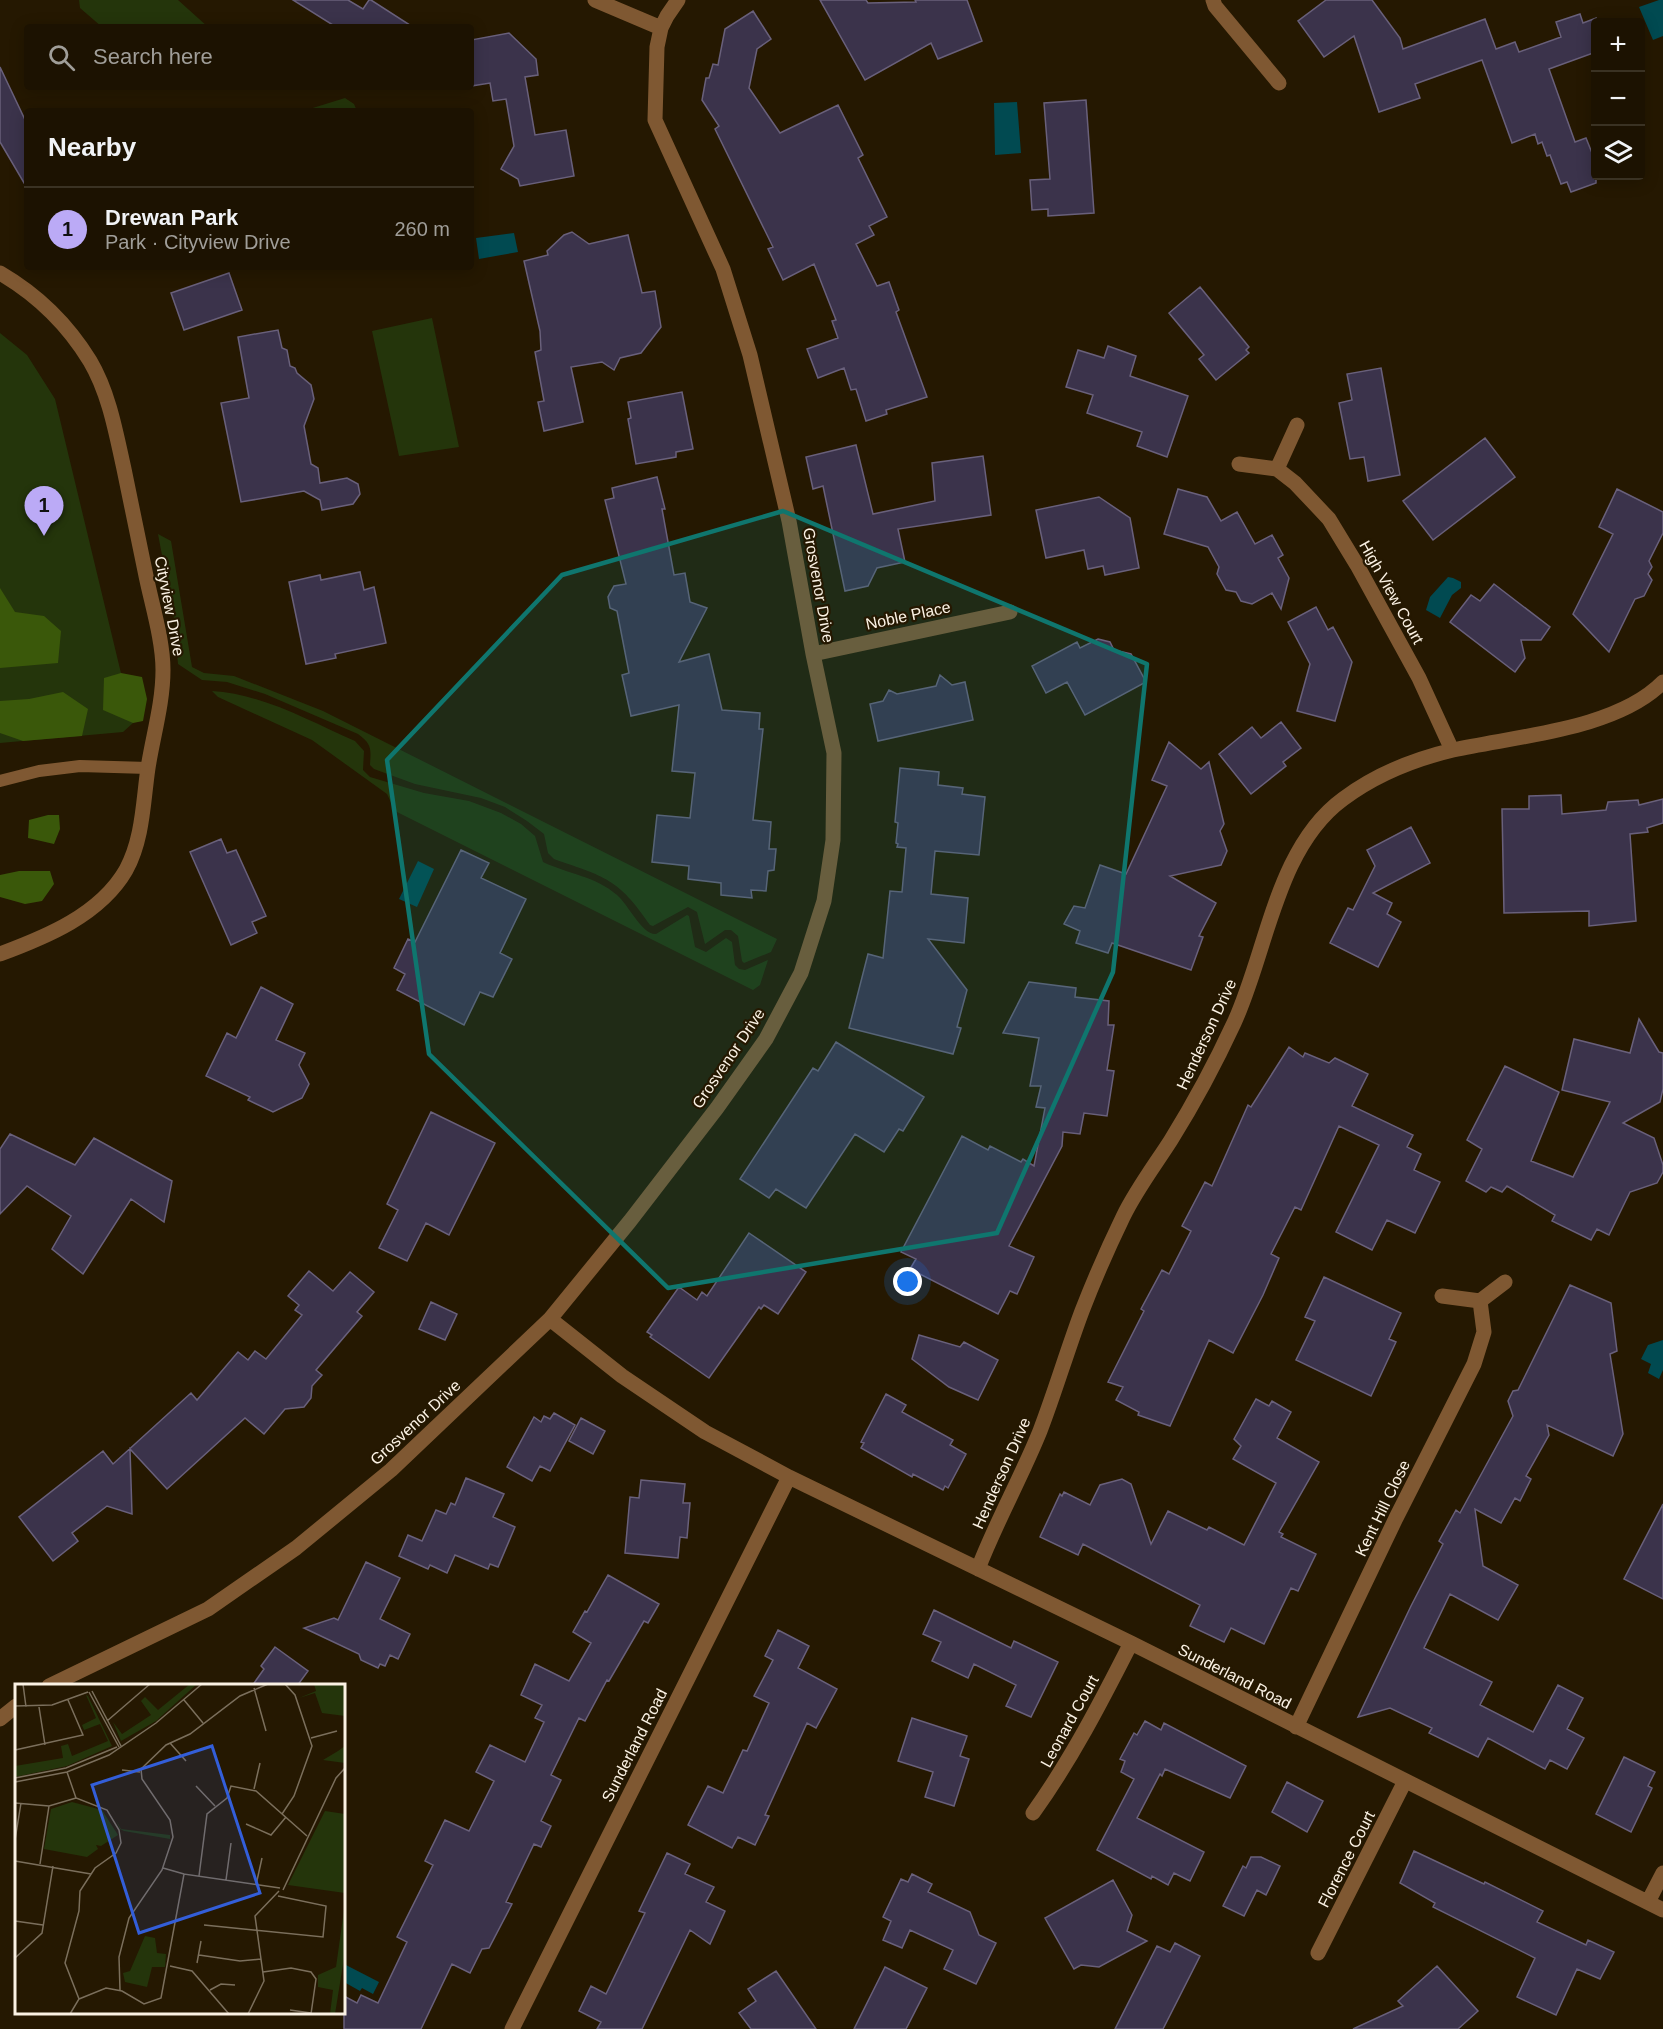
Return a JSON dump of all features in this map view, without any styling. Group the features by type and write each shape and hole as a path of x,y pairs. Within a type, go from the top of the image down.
{"street":[{"path":"595,0 661,28"},
{"name":"Grosvenor Drive","path":"53,1684 208,1609 296,1548 391,1470 550,1319 630,1221 717,1108 766,1039 801,972 824,901 833,840 834,753 789,521 750,355 723,269 655,120 656,57 661,28 678,0"},
{"path":"1213,0 1215,6 1279,82"},
{"name":"Cityview Drive","path":"0,273 20,285 58,319 90,362 117,435 158,632 163,668 139,835 126,869 107,894 77,919 33,942 0,954"},
{"path":"1239,464 1277,469 1297,425"},
{"name":"High View Court","path":"1277,469 1295,483 1329,519 1419,678 1452,750"},
{"name":"Noble Place","path":"813,654 1010,612"},
{"name":"Henderson Drive","path":"978,1569 1040,1430 1082,1311 1124,1215 1192,1106 1235,1021 1247,993 1288,870 1321,819 1342,799 1365,784 1403,765 1452,750 1548,733 1590,722 1638,701 1663,682"},
{"path":"1442,1296 1480,1301 1505,1282"},
{"name":"Kent Hill Close","path":"1296,1727 1396,1518 1474,1365 1484,1332 1480,1301"},
{"name":"Sunderland Road","path":"550,1319 622,1376 705,1432 789,1477 1131,1643 1663,1910"},
{"name":"Sunderland Road","path":"512,2029 789,1477"},
{"name":"Leonard Court","path":"1033,1813 1078,1744 1131,1643"},
{"path":"0,1719 15,1707"},
{"name":"Florence Court","path":"1318,1953 1405,1781"},
{"path":"1648,1902 1663,1873"}],"lane":[{"path":"0,781 39,771 80,766 148,768"}],"highlighted area":[{"path":"783,511 1147,664 1113,972 997,1233 668,1288 429,1054 387,760 562,575"}],"green space":[{"path":"79,0 178,0 205,24 99,24 80,8"},
{"path":"345,98 356,108 313,108"},
{"path":"432,318 459,447 399,456 372,331"},
{"path":"0,333 27,355 55,399 133,723 123,732 0,743"},
{"path":"158,534 171,541 192,667 204,673 234,676 323,711 777,939 771,952 744,963 738,936 731,930 725,930 705,944 697,912 688,907 653,926 650,925 629,897 609,881 554,859 548,853 544,834 505,807 481,798 415,784 374,769 370,765 368,744 358,734 265,694 227,682 202,680 178,664 174,619"},
{"path":"0,588 15,612 44,616 61,631 58,663 0,668"},
{"path":"121,673 142,677 147,699 143,721 133,723 103,710 104,678"},
{"path":"212,691 231,693 268,703 355,741 364,751 363,770 370,777 424,793 469,801 501,813 521,824 535,836 543,862 591,879 609,889 651,933 656,934 687,915 695,947 706,952 726,938 732,942 735,965 739,969 745,970 768,960 760,985 753,990 395,811 387,794 312,740 218,697"},
{"path":"63,692 88,709 82,736 23,741 0,733 0,701 29,699"},
{"path":"48,815 59,815 60,829 54,844 28,838 29,820"},
{"path":"19,871 50,871 54,884 42,901 25,904 0,897 0,875"}],"water":[{"path":"1663,0 1663,36 1653,40 1639,7"},
{"path":"1017,102 1021,153 995,155 994,103"},
{"path":"514,233 518,252 479,259 476,238"},
{"path":"1448,577 1461,582 1461,588 1452,595 1440,618 1426,610 1430,597"},
{"path":"418,861 434,869 417,907 399,899"},
{"path":"1663,1340 1663,1370 1659,1379 1648,1373 1651,1364 1641,1359 1648,1345"},
{"path":"345,1965 379,1982 373,1994 362,1988 360,1991 345,1983"}],"building":[{"path":"293,0 348,0 363,9 371,0 408,24 331,24"},
{"path":"820,0 866,0 868,3 967,0 982,41 938,59 931,43 865,80"},
{"path":"1326,0 1372,0 1400,38 1403,49 1485,19 1496,49 1515,42 1519,52 1561,37 1556,22 1580,14 1583,23 1591,20 1591,54 1549,69 1575,142 1586,138 1591,150 1591,180 1596,180 1596,183 1571,192 1567,182 1561,184 1550,155 1547,156 1542,142 1538,144 1535,134 1512,143 1482,60 1415,84 1420,98 1379,112 1354,36 1324,57 1298,21"},
{"path":"753,11 771,39 757,49 749,88 780,133 838,105 863,155 858,158 887,217 869,226 874,235 856,244 877,286 889,282 899,310 896,312 927,397 886,410 887,414 866,421 856,389 851,390 844,368 818,378 807,349 838,338 832,321 836,320 814,264 783,280 768,249 773,247 715,129 719,126 702,100 706,78 709,78 713,64 718,65 725,29"},
{"path":"509,33 536,59 538,75 525,77 535,135 566,130 574,176 520,186 518,179 501,169 514,146 506,99 493,101 490,83 474,86 474,39"},
{"path":"0,67 24,118 24,183 0,142"},
{"path":"1086,100 1094,213 1048,216 1048,209 1032,210 1030,180 1050,179 1044,103"},
{"path":"572,232 589,244 628,235 642,293 655,291 661,327 641,353 620,358 614,370 602,362 571,367 583,422 544,431 538,402 544,401 535,352 541,350 540,331 524,261 548,255 547,251 564,235"},
{"path":"229,273 242,310 184,330 171,293"},
{"path":"1200,287 1249,347 1246,350 1249,353 1216,380 1199,359 1204,355 1169,313"},
{"path":"278,330 282,348 287,350 290,366 295,368 297,373 311,385 314,399 304,426 311,464 318,468 320,483 347,478 358,484 360,494 353,504 322,510 320,500 304,491 241,502 221,403 249,398 238,337"},
{"path":"1108,346 1136,356 1130,376 1188,396 1167,457 1137,446 1142,432 1087,413 1093,395 1066,387 1078,350 1104,358"},
{"path":"1381,368 1400,475 1368,481 1364,457 1350,459 1339,403 1352,400 1347,374"},
{"path":"682,392 693,449 676,452 676,457 636,464 628,419 631,418 628,402"},
{"path":"1485,438 1515,477 1433,540 1403,501"},
{"path":"856,445 873,514 935,501 932,463 983,456 991,515 898,529 905,562 877,568 868,586 845,591 823,486 813,489 806,457"},
{"path":"657,477 665,509 662,509 674,575 685,573 690,602 707,608 679,662 709,654 722,710 760,713 759,729 763,729 753,820 771,822 769,849 776,849 774,870 768,871 766,891 751,890 752,898 721,895 721,883 688,879 689,866 652,862 657,815 690,818 695,773 672,771 679,705 631,716 622,675 629,673 617,611 610,608 608,597 614,586 626,584 605,500 614,498 612,488"},
{"path":"1178,489 1207,497 1221,521 1237,512 1255,544 1272,535 1283,555 1278,558 1289,578 1281,609 1272,593 1252,604 1241,601 1236,592 1226,590 1217,574 1219,567 1208,547 1164,534"},
{"path":"1617,489 1663,512 1663,533 1649,561 1652,567 1648,574 1652,580 1644,596 1635,599 1609,652 1573,614 1613,534 1599,527"},
{"path":"1099,497 1130,518 1139,568 1105,575 1103,566 1088,569 1084,550 1046,558 1036,510"},
{"path":"360,572 364,590 374,587 386,643 335,654 336,658 306,664 289,582 320,575 321,580"},
{"path":"1494,584 1550,627 1541,640 1521,640 1525,658 1515,672 1450,622 1471,595 1480,601"},
{"path":"1316,607 1328,630 1333,627 1352,662 1335,721 1297,711 1310,664 1288,622"},
{"path":"1098,639 1110,642 1114,650 1131,654 1146,682 1085,715 1067,682 1046,693 1032,666 1077,642 1080,648"},
{"path":"940,675 952,685 965,682 973,720 878,741 870,704 883,701 889,690 897,694 936,686"},
{"path":"1281,722 1301,748 1283,762 1286,766 1251,794 1219,754 1252,727 1261,738"},
{"path":"1169,742 1201,769 1209,762 1224,824 1220,831 1227,851 1221,865 1170,876 1216,903 1199,936 1203,937 1191,970 1112,943 1108,953 1076,943 1080,931 1064,924 1074,906 1085,908 1100,865 1126,874 1167,786 1152,780"},
{"path":"900,768 939,772 938,785 963,788 962,794 985,797 979,855 935,851 931,894 968,898 964,943 928,939 967,990 957,1027 961,1028 953,1054 849,1028 868,954 883,958 890,891 902,892 906,848 897,847 898,823 895,822"},
{"path":"1561,795 1562,814 1606,810 1608,802 1638,800 1639,805 1663,799 1663,823 1647,828 1648,832 1630,834 1636,921 1589,926 1589,911 1504,913 1502,809 1529,809 1529,796"},
{"path":"1411,827 1430,863 1373,893 1392,903 1387,914 1401,922 1378,967 1330,943 1348,908 1353,910 1375,866 1367,850"},
{"path":"221,839 227,853 236,850 266,916 252,922 257,933 231,945 190,852"},
{"path":"461,850 489,863 481,878 526,899 500,953 512,959 493,997 480,992 464,1025 397,990 405,974 394,968 408,939 415,942"},
{"path":"1029,982 1076,988 1075,997 1109,1001 1108,1025 1114,1025 1107,1070 1114,1071 1107,1116 1084,1113 1080,1134 1063,1132 1062,1146 1009,1246 1034,1257 1017,1294 1010,1291 998,1314 910,1269 916,1259 901,1252 962,1136 988,1150 990,1146 1021,1162 1023,1159 1034,1166 1045,1108 1036,1107 1041,1086 1030,1086 1039,1038 1003,1033"},
{"path":"261,987 293,1004 276,1040 305,1053 299,1065 309,1084 302,1098 273,1112 248,1100 250,1097 206,1076 227,1033 236,1038"},
{"path":"1639,1019 1659,1052 1663,1053 1663,1089 1660,1102 1623,1123 1654,1138 1663,1172 1657,1183 1630,1192 1609,1235 1597,1229 1591,1240 1552,1221 1555,1215 1507,1186 1502,1192 1491,1187 1486,1192 1466,1181 1482,1149 1467,1140 1505,1066 1559,1092 1531,1161 1573,1177 1610,1102 1562,1090 1574,1039 1630,1053"},
{"path":"836,1042 924,1097 903,1131 899,1129 884,1152 855,1134 806,1208 776,1189 769,1198 740,1179 813,1068 818,1071"},
{"path":"1289,1047 1303,1057 1305,1053 1329,1063 1335,1058 1368,1074 1352,1106 1413,1135 1407,1147 1421,1154 1414,1170 1440,1182 1415,1233 1387,1220 1372,1250 1336,1232 1379,1145 1339,1126 1301,1210 1295,1207 1271,1254 1279,1258 1233,1353 1209,1340 1170,1426 1138,1415 1139,1412 1116,1400 1123,1387 1108,1382 1144,1311 1141,1309 1162,1270 1169,1274 1191,1231 1182,1226 1205,1182 1212,1186 1248,1105 1251,1107"},
{"path":"431,1112 495,1143 449,1235 426,1223 407,1261 379,1248 398,1210 387,1204"},
{"path":"10,1134 75,1165 94,1138 172,1181 164,1222 131,1199 83,1274 52,1249 71,1216 27,1186 0,1214 0,1149"},
{"path":"749,1233 806,1272 778,1314 764,1305 761,1309 759,1307 709,1378 650,1337 652,1335 647,1332 679,1287 697,1300 702,1292 707,1296"},
{"path":"309,1271 333,1291 350,1272 374,1292 357,1312 362,1316 316,1370 322,1375 312,1386 311,1398 304,1407 285,1409 264,1434 245,1418 167,1489 130,1449 132,1514 107,1506 72,1533 78,1541 53,1561 19,1517 103,1451 113,1464 191,1393 197,1400 238,1352 248,1360 255,1351 266,1359 302,1315 295,1310 299,1305 288,1296"},
{"path":"1324,1277 1401,1313 1389,1339 1396,1342 1371,1396 1296,1360 1315,1321 1305,1317"},
{"path":"1570,1285 1611,1303 1617,1351 1610,1354 1623,1434 1613,1456 1547,1425 1549,1435 1526,1476 1531,1479 1520,1501 1515,1498 1501,1523 1475,1509 1483,1566 1518,1585 1498,1620 1450,1594 1424,1648 1492,1682 1480,1705 1533,1732 1558,1685 1583,1698 1567,1729 1584,1738 1567,1769 1550,1760 1545,1769 1488,1738 1478,1757 1429,1733 1432,1728 1390,1708 1358,1717 1443,1544 1439,1541 1456,1510 1460,1513 1513,1416 1508,1401 1513,1391 1518,1390"},
{"path":"431,1302 457,1314 445,1340 419,1329"},
{"path":"919,1335 960,1347 964,1342 998,1360 978,1400 949,1387 912,1359"},
{"path":"886,1394 906,1405 902,1412 953,1440 950,1445 966,1454 948,1488 945,1486 943,1490 913,1474 912,1477 861,1448 864,1443 861,1442"},
{"path":"1256,1399 1269,1406 1272,1401 1291,1412 1277,1438 1319,1462 1279,1532 1283,1534 1281,1537 1316,1554 1298,1591 1291,1588 1264,1644 1231,1628 1224,1642 1190,1626 1200,1605 1083,1544 1078,1555 1040,1537 1060,1494 1062,1496 1064,1492 1090,1505 1100,1485 1122,1479 1131,1484 1151,1544 1168,1511 1207,1530 1209,1527 1244,1545 1276,1483 1233,1459 1241,1446 1234,1439"},
{"path":"554,1413 575,1425 550,1471 540,1466 532,1481 507,1467 534,1417 541,1422 544,1416 550,1419"},
{"path":"581,1418 605,1431 593,1454 569,1441"},
{"path":"466,1478 504,1494 493,1517 515,1527 498,1567 490,1564 488,1569 455,1555 447,1573 430,1565 428,1569 399,1556 408,1535 422,1541 436,1510 446,1514 451,1503 455,1505"},
{"path":"641,1480 685,1484 683,1503 690,1503 687,1538 680,1537 678,1558 625,1553 630,1497 639,1498"},
{"path":"1663,1504 1663,1599 1624,1579"},
{"path":"366,1562 400,1578 380,1619 410,1634 398,1659 390,1655 385,1666 380,1664 378,1668 361,1660 359,1654 304,1628 334,1618 338,1620"},
{"path":"608,1575 659,1604 648,1623 644,1621 609,1681 607,1680 585,1721 579,1718 551,1775 561,1780 541,1821 551,1826 541,1847 534,1844 506,1902 512,1904 489,1948 482,1949 470,1973 452,1964 421,2029 344,2029 345,1997 357,2003 361,1995 378,2003 407,1942 397,1937 433,1865 425,1861 445,1820 469,1831 494,1781 476,1772 490,1745 525,1762 544,1722 535,1718 542,1705 521,1695 535,1664 569,1681 591,1643 573,1632 585,1611 587,1612"},
{"path":"934,1610 1011,1648 1014,1641 1058,1662 1031,1717 1006,1706 1016,1685 974,1664 968,1678 932,1661 941,1642 923,1634"},
{"path":"778,1630 809,1646 798,1668 837,1689 816,1728 807,1723 765,1815 769,1816 755,1845 738,1837 732,1848 688,1825 708,1786 723,1793 743,1750 747,1751 769,1703 754,1696 773,1660 765,1656"},
{"path":"275,1647 308,1671 298,1684 253,1684 264,1669 261,1666"},
{"path":"912,1718 967,1736 960,1756 969,1759 954,1806 925,1797 933,1772 898,1761"},
{"path":"1145,1721 1161,1730 1164,1723 1246,1766 1230,1798 1165,1769 1162,1776 1160,1774 1137,1818 1204,1852 1190,1881 1174,1873 1168,1885 1152,1876 1151,1879 1097,1850 1134,1779 1121,1772 1125,1761 1120,1759 1134,1733 1137,1735"},
{"path":"1624,1757 1655,1772 1648,1786 1652,1788 1631,1832 1596,1814"},
{"path":"1287,1782 1323,1801 1307,1832 1272,1812"},
{"path":"1414,1851 1484,1884 1485,1882 1543,1911 1537,1922 1586,1945 1588,1940 1614,1952 1600,1979 1577,1969 1556,2015 1517,1997 1535,1958 1433,1907 1435,1903 1400,1883"},
{"path":"667,1853 690,1864 685,1874 714,1887 706,1902 725,1911 710,1944 690,1930 642,2029 597,2029 601,2022 579,2011 591,1986 606,1994 645,1913 639,1911"},
{"path":"1251,1857 1261,1857 1280,1866 1266,1895 1257,1890 1244,1916 1223,1906 1243,1866 1246,1868"},
{"path":"912,1874 932,1884 928,1892 970,1912 979,1935 996,1943 976,1984 944,1969 953,1950 910,1930 902,1948 883,1940 891,1921 883,1917 901,1879 908,1882"},
{"path":"1113,1880 1132,1915 1127,1931 1147,1941 1099,1967 1081,1965 1074,1969 1045,1918"},
{"path":"1175,1943 1200,1956 1163,2029 1115,2029 1157,1946 1170,1952"},
{"path":"1437,1966 1478,2011 1458,2029 1353,2029 1403,2006 1398,2001"},
{"path":"885,1967 927,1988 906,2029 854,2029"},
{"path":"776,1971 816,2029 751,2029 739,2013 756,2001 748,1989"}],"place":[{"name":"Drewan Park","path":"44,536"}]}
